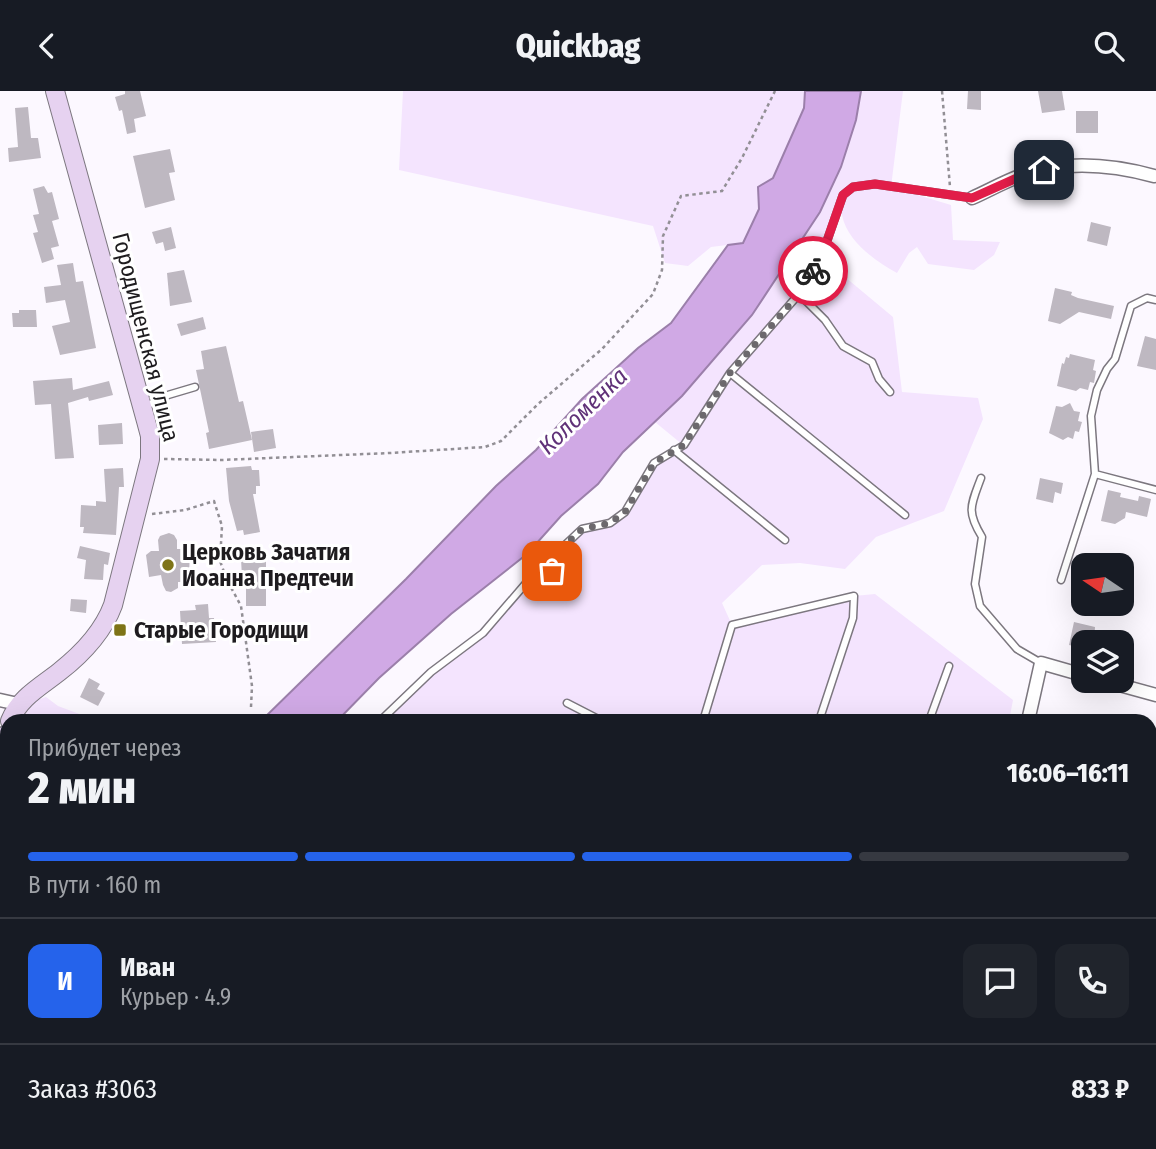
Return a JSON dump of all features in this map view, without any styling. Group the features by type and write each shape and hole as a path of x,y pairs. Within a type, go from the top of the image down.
{"street":[{"name":"Городищенская улица","path":"13,714 18,704 61,670 106,624 150,459 149,436 142,408 55,91"},
{"path":"972,198 1028,173 1059,168 1107,165 1155,177"},
{"path":"1030,714 1041,663 1071,672"},
{"path":"1134,689 1156,695"},
{"path":"0,700 18,704"}],"lane":[{"path":"387,714 431,672 483,633 527,582 552,571 565,545 582,529 610,523 625,512 654,463 684,445 730,373 799,294 821,258 843,195 853,187 875,184 972,198"},
{"path":"799,294 825,320 843,346 872,362 890,392"},
{"path":"1061,580 1095,474 1091,416 1097,390 1115,359 1131,306 1147,298 1156,300"},
{"path":"730,373 905,515"},
{"path":"142,408 167,395 195,387"},
{"path":"674,450 785,540"},
{"path":"1095,474 1156,490"},
{"path":"981,478 972,502 971,520 982,537 975,584 980,606 1017,649 1041,663"},
{"path":"705,714 732,625 854,596 853,618 821,714"},
{"path":"932,714 949,666"},
{"path":"567,703 588,714"}],"path":[{"path":"150,459 221,460 390,453 485,447 501,442 538,404 602,349 653,294 662,270 663,236 681,196 722,191 742,158 775,91"},
{"path":"942,91 951,194"},
{"path":"135,517 185,510 214,502 222,526 220,561 241,606 252,686 251,707"}],"shaded area":[{"path":"403,91 805,91 804,108 773,178 758,187 759,209 743,243 711,247 688,266 665,263 653,226 399,170"},
{"path":"861,91 903,91 891,187 951,205 953,240 1000,242 994,255 974,270 928,264 917,247 909,253 897,273 880,263 856,242 842,215 837,211 821,257 893,317 902,392 978,398 983,419 944,511 876,537 845,569 800,563 762,565 722,603 732,625 854,596 875,594 1013,700 1010,714 387,714 431,672 483,633 527,582 552,571 565,545 582,529 610,523 625,512 654,463 683,445 655,422 682,396 752,315 820,212 856,120"},
{"path":"46,697 58,706 79,714 21,714 28,703"}],"water":[{"name":"Коломенка","path":"805,91 861,91 856,120 841,167 820,212 752,315 682,396 623,452 598,484 561,516 527,554 451,614 379,678 344,714 268,714 496,486 536,450 582,399 638,348 671,323 728,245 743,243 759,209 758,187 773,178 804,108"}],"building":[{"path":"125,91 140,91 146,116 134,119 136,132 127,134 122,110 119,111 115,97 125,94"},
{"path":"968,91 981,91 981,110 967,109"},
{"path":"1038,91 1062,91 1065,110 1042,113"},
{"path":"28,107 31,138 38,138 41,158 9,162 8,148 18,147 15,108"},
{"path":"1076,111 1098,111 1098,133 1076,133"},
{"path":"170,149 175,172 169,173 175,200 145,208 133,156"},
{"path":"44,186 48,193 52,192 59,219 52,221 59,246 51,248 54,259 42,263 33,233 38,232 33,215 39,214 33,189"},
{"path":"1091,222 1111,227 1107,246 1087,241"},
{"path":"171,227 176,248 165,251 163,242 156,244 152,232"},
{"path":"73,263 76,282 83,281 96,348 60,355 52,326 70,322 65,300 46,303 44,287 61,285 57,265"},
{"path":"184,270 192,302 170,306 167,273"},
{"path":"1055,288 1072,292 1071,295 1078,298 1114,306 1111,319 1079,312 1060,324 1048,321"},
{"path":"19,310 36,310 37,327 13,327 12,313 19,313"},
{"path":"203,317 206,329 181,336 177,324"},
{"path":"1145,336 1156,339 1156,370 1137,366"},
{"path":"226,346 239,402 243,401 252,440 209,449 206,433 209,432 196,370 204,369 201,351"},
{"path":"1070,354 1095,360 1094,383 1090,382 1088,390 1080,388 1076,391 1057,386 1062,363 1064,364"},
{"path":"72,378 73,390 109,381 113,395 89,401 88,397 68,403 74,458 55,459 51,404 35,405 33,381"},
{"path":"1070,403 1074,411 1080,412 1078,421 1082,422 1073,439 1068,437 1063,440 1049,433 1056,406 1062,407"},
{"path":"122,423 123,444 99,445 98,425"},
{"path":"273,429 276,448 254,452 251,432"},
{"path":"251,466 252,470 259,470 260,486 256,486 256,494 253,494 260,532 244,535 243,530 237,531 229,501 226,468"},
{"path":"123,468 124,487 119,487 116,535 83,533 84,527 80,527 81,505 96,506 96,501 106,502 104,469"},
{"path":"1040,478 1063,483 1061,494 1055,492 1053,503 1036,499"},
{"path":"1108,490 1121,493 1120,497 1138,501 1139,496 1151,499 1147,517 1126,512 1125,518 1115,524 1101,521"},
{"name":"Церковь Зачатия Иоанна Предтечи","path":"169,533 177,540 177,549 190,549 189,576 183,576 182,582 178,582 178,588 171,592 166,591 161,575 149,577 146,555 151,551 159,551 160,536"},
{"path":"80,546 110,553 108,565 104,564 103,580 84,579 86,560 77,558"},
{"path":"266,557 266,606 246,606 246,577 242,577 241,559"},
{"path":"71,599 87,600 86,613 70,611"},
{"path":"208,604 209,618 214,618 216,642 182,644 180,611 196,610 195,605"},
{"path":"1074,622 1095,627 1095,630 1072,630"},
{"path":"89,678 100,684 97,689 105,693 98,706 80,697"}],"way so far":[{"path":"552,571 565,545 582,529 610,523 625,512 654,463 684,445 730,373 799,294 813,271"}],"place":[{"name":"Церковь Зачатия Иоанна Предтечи","path":"168,565"},
{"name":"Старые Городищи","path":"120,630"}],"route":[{"path":"813,271 821,258 843,195 853,187 875,184 972,198 1028,173 1044,170"}]}
